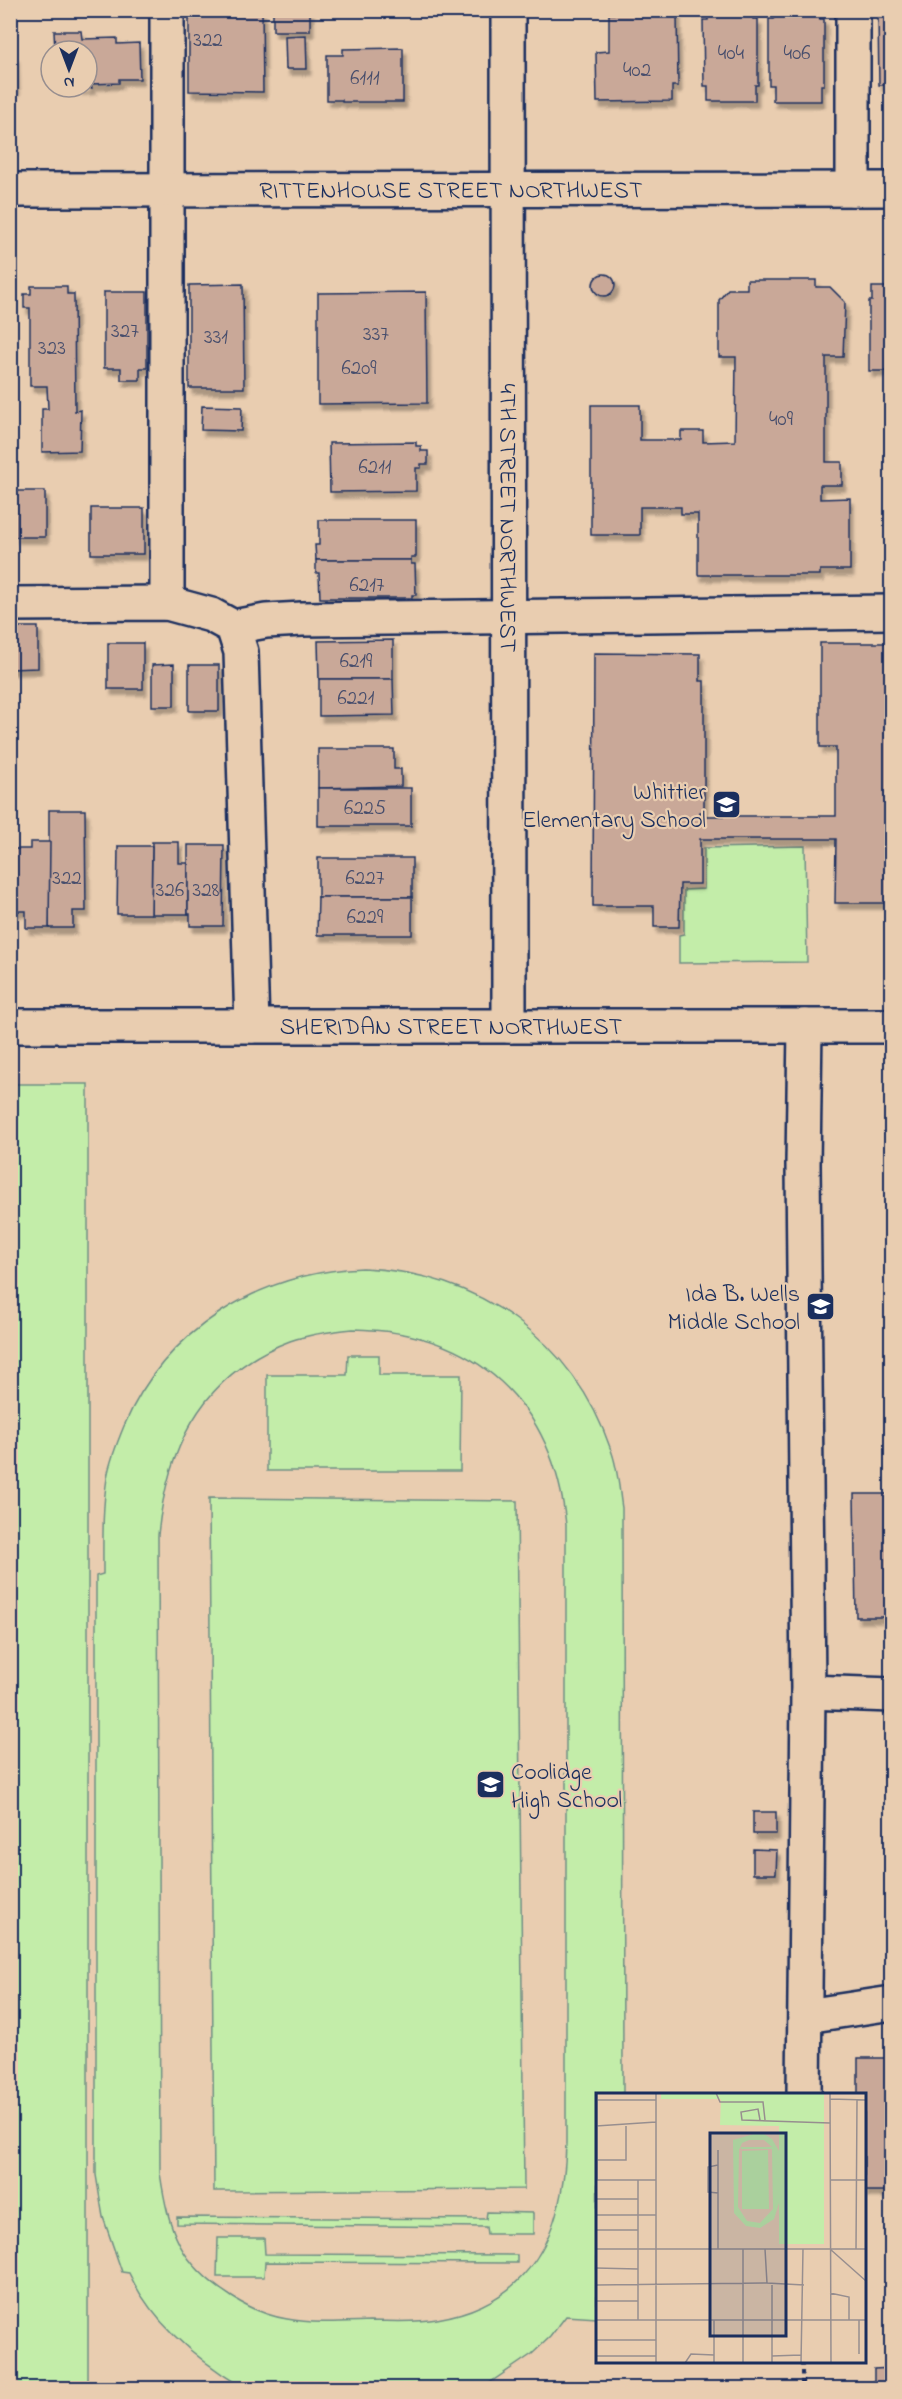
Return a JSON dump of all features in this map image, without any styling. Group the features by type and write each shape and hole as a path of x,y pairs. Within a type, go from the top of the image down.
{"street":[{"path":"167,10 167,603"},
{"name":"4TH STREET NORTHWEST","path":"508,10 509,1026"},
{"path":"853,10 853,189"},
{"name":"RITTENHOUSE STREET NORTHWEST","path":"10,190 891,189"},
{"path":"10,604 167,603 211,615 233,627 284,620 891,612"},
{"path":"233,627 241,652 252,1026"},
{"name":"SHERIDAN STREET NORTHWEST","path":"10,1026 891,1026"},
{"path":"804,2093 807,1692 803,1164 805,1026"},
{"path":"807,1692 891,1695"},
{"path":"806,2016 891,2003"}],"path":[{"path":"802,2363 802,2388"}],"green space":[{"path":"805,846 807,962 679,963 679,935 684,934 684,890 704,889 704,848"},
{"path":"11,1084 88,1084 88,2388 11,2388"},
{"path":"363,1268 405,1273 445,1283 482,1299 516,1319 546,1345 572,1375 594,1411 611,1450 617,1471 622,1508 623,2093 596,2093 596,2318 566,2316 550,2337 532,2354 482,2388 242,2387 192,2352 163,2324 150,2308 129,2273 122,2272 103,2217 96,2175 96,1576 103,1574 104,1502 107,1478 124,1426 142,1392 164,1361 190,1335 220,1312 252,1294 288,1281 325,1272","holes":["353,1329 397,1333 436,1343 471,1360 501,1382 526,1410 545,1443 558,1482 566,1525 566,2143 564,2175 550,2233 537,2258 519,2279 497,2297 470,2310 437,2319 403,2322 307,2322 280,2318 252,2308 214,2285 200,2272 189,2259 173,2230 160,2173 158,1535 170,1472 195,1417 212,1394 234,1373 260,1355 305,1336"]},
{"path":"348,1355 379,1355 379,1375 461,1375 460,1471 267,1471 267,1375 347,1375"},
{"path":"209,1498 517,1501 524,2189 214,2191"},
{"path":"487,2212 533,2213 533,2234 487,2234 486,2227 177,2224 177,2217 486,2219"},
{"path":"218,2238 264,2238 265,2254 517,2255 517,2263 265,2262 264,2277 217,2277"}],"building":[{"path":"189,10 262,10 263,92 189,91"},
{"path":"273,10 310,10 310,31 273,31"},
{"path":"614,10 674,10 674,13 677,13 678,86 672,86 672,101 597,102 596,52 609,51 609,14 614,14"},
{"path":"708,10 753,10 753,19 758,19 758,85 755,85 755,101 708,101 708,86 704,86 703,20 708,20"},
{"path":"774,10 820,10 820,19 824,19 824,85 821,85 821,101 773,101 773,85 769,85 769,19 774,19"},
{"path":"886,10 892,10 892,85 879,85 878,16 886,16"},
{"path":"54,31 81,31 82,39 54,39"},
{"path":"306,35 307,69 286,69 285,36"},
{"path":"117,38 117,44 139,43 140,79 119,79 119,83 99,84 99,39 82,39"},
{"path":"403,48 403,102 327,100 327,55 343,55 343,49"},
{"path":"10,56 15,56 16,89 10,89"},
{"path":"604,274 612,277 615,285 612,293 604,296 596,293 593,285 596,277"},
{"path":"747,280 816,280 816,287 830,287 845,302 843,357 826,357 826,462 842,462 842,485 820,485 820,499 850,498 850,570 820,570 820,575 698,575 698,514 681,514 681,507 640,507 640,535 591,535 591,405 640,405 640,440 681,440 681,431 703,431 703,442 735,441 736,357 719,357 719,300 728,289 747,289"},
{"path":"243,284 244,388 189,388 189,285"},
{"path":"31,286 67,286 67,294 74,294 75,411 81,410 80,451 42,452 42,409 48,409 47,386 30,386 30,308 24,308 24,294 31,294"},
{"path":"872,287 892,287 892,389 890,371 869,371 869,301 872,301"},
{"path":"104,292 147,292 147,368 140,368 140,380 121,380 121,368 104,368"},
{"path":"426,292 427,403 318,404 318,293"},
{"path":"202,406 242,407 241,431 201,430"},
{"path":"416,442 416,446 421,446 421,451 428,451 428,464 421,464 421,468 416,468 416,491 330,492 329,443"},
{"path":"15,491 45,491 45,537 15,537"},
{"path":"91,508 144,508 144,554 91,554"},
{"path":"319,520 416,520 416,557 411,557 411,560 316,560 315,545 319,545"},
{"path":"316,560 411,560 411,564 415,564 416,595 412,595 412,598 320,598"},
{"path":"10,627 38,627 38,668 10,669"},
{"path":"393,640 393,679 319,679 318,641"},
{"path":"108,643 143,643 143,689 108,689"},
{"path":"820,643 892,643 892,903 835,903 836,839 700,839 700,884 680,884 679,927 654,927 654,906 593,906 594,653 700,654 700,681 704,681 704,812 700,812 700,816 836,816 836,747 820,747"},
{"path":"174,664 174,706 152,706 152,665"},
{"path":"189,665 219,665 219,711 189,711"},
{"path":"319,679 393,679 394,715 319,716"},
{"path":"318,749 394,749 394,769 401,769 401,786 318,788"},
{"path":"318,788 411,788 411,826 318,826"},
{"path":"49,810 85,810 86,911 73,911 73,928 49,928"},
{"path":"30,842 50,842 49,928 26,928 26,911 14,911 14,849 30,849"},
{"path":"152,842 179,842 179,863 188,863 188,914 151,914"},
{"path":"188,845 224,845 223,926 190,926"},
{"path":"118,846 152,846 151,914 117,914"},
{"path":"318,858 412,858 412,897 318,897"},
{"path":"318,897 412,897 412,935 317,935"},
{"path":"854,1494 892,1494 892,1617 856,1617"},
{"path":"753,1812 776,1812 776,1834 753,1834"},
{"path":"753,1849 777,1850 776,1874 753,1874"},
{"path":"858,2058 892,2058 892,2191 866,2191 866,2093 858,2093"},
{"path":"892,2368 892,2388 874,2388 874,2369"}],"place":[{"name":"Whittier Elementary School","path":"727,805"},
{"name":"Ida B. Wells Middle School","path":"821,1307"},
{"name":"Coolidge High School","path":"490,1785"}]}
